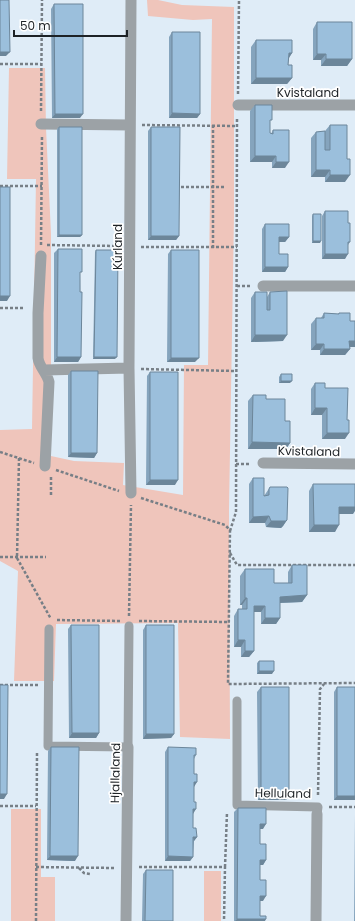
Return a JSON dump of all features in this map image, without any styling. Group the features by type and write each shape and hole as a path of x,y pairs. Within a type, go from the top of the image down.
{"street":[{"name":"Kúrland","path":"131,0 129,368 131,497"},
{"name":"Kvistaland","path":"238,105 355,106"},
{"path":"41,124 130,125"},
{"path":"41,250 38,308 38,361 47,375 49,382 48,471"},
{"path":"263,286 355,286"},
{"path":"44,370 129,368"},
{"name":"Kvistaland","path":"263,463 355,464"},
{"name":"Hjallaland","path":"126,921 128,747"},
{"name":"Helluland","path":"316,921 317,810"}],"lane":[{"name":"Hjallaland","path":"128,747 129,623"},
{"path":"49,629 48,746 128,747"},
{"name":"Helluland","path":"237,702 237,805 317,810"}],"path":[{"path":"230,531 236,512 238,0"},
{"path":"43,1 41,64 41,250 123,246"},
{"path":"0,64 41,64"},
{"path":"130,125 237,126"},
{"path":"213,248 214,126"},
{"path":"0,186 42,186"},
{"path":"181,187 225,187"},
{"path":"136,247 237,247"},
{"path":"0,308 38,308"},
{"path":"129,368 151,370 236,371"},
{"path":"19,458 17,558 52,620 129,623 229,622"},
{"path":"48,471 51,495"},
{"path":"129,623 131,497"},
{"path":"355,565 237,565 230,551 228,684 355,684"},
{"path":"0,557 46,557"},
{"path":"324,684 320,689 317,810 355,807"},
{"path":"0,685 49,685"},
{"path":"36,921 37,752 40,747 48,746"},
{"path":"224,921 227,805 237,805"},
{"path":"0,806 36,806"},
{"path":"133,867 225,867"},
{"path":"36,868 120,868"},
{"path":"78,868 84,873 90,874"}],"shaded area":[{"path":"147,0 158,0 182,5 234,7 234,216 229,510 230,739 180,737 178,623 56,624 54,681 14,681 18,571 0,561 0,430 32,429 36,179 7,179 9,68 45,68 51,234 51,456 74,461 124,463 123,485 183,495 184,365 208,365 212,19 193,20 148,16"},
{"path":"11,809 41,809 41,877 55,877 55,921 11,921"},
{"path":"204,871 221,871 221,921 204,921"}],"building":[{"path":"0,0 9,0 10,52 0,52"},
{"path":"54,4 83,4 83,114 55,114"},
{"path":"317,22 352,22 352,59 326,59 326,54 317,54"},
{"path":"172,32 200,32 200,114 172,113"},
{"path":"256,40 292,40 292,53 289,53 288,65 292,65 292,78 256,78"},
{"path":"255,105 272,105 270,133 273,134 273,130 289,130 289,162 276,162 276,156 255,156"},
{"path":"330,125 347,125 347,159 350,159 350,175 330,175 330,170 316,170 316,132 325,131 325,150 330,150"},
{"path":"59,127 82,127 82,235 59,235"},
{"path":"151,127 180,127 179,236 151,236"},
{"path":"0,187 10,187 10,296 0,296"},
{"path":"325,211 348,211 348,223 350,223 350,242 348,242 348,254 325,254"},
{"path":"313,214 321,214 321,241 313,241"},
{"path":"265,224 289,224 289,237 279,237 279,254 288,254 288,267 265,267"},
{"path":"58,249 82,249 82,272 80,272 80,292 82,292 81,357 57,357"},
{"path":"96,250 118,250 117,357 94,357"},
{"path":"171,250 199,250 199,358 171,358"},
{"path":"287,291 287,335 255,335 255,292 267,292 267,310 270,310 270,292"},
{"path":"324,313 350,313 350,321 355,321 355,341 349,341 350,349 324,349 324,344 316,344 316,318 324,318"},
{"path":"71,371 98,371 97,453 71,453"},
{"path":"150,372 178,372 178,480 150,480"},
{"path":"281,374 292,374 292,381 281,381"},
{"path":"315,383 325,383 325,388 348,388 347,420 349,420 349,433 327,433 327,408 315,408"},
{"path":"253,395 266,395 266,399 285,399 285,421 290,421 290,443 252,442"},
{"path":"253,478 264,478 264,496 269,495 270,487 288,488 286,521 271,521 269,516 253,517"},
{"path":"313,484 355,484 355,507 339,507 339,525 314,525"},
{"path":"292,565 307,565 307,595 280,597 280,618 265,618 265,606 254,606 254,651 245,651 245,640 238,640 238,609 247,609 247,598 245,598 245,569 274,569 274,583 292,583"},
{"path":"71,625 99,625 99,733 72,733"},
{"path":"146,625 174,625 174,734 146,734"},
{"path":"259,661 274,661 274,671 259,671"},
{"path":"0,685 8,685 7,794 0,794"},
{"path":"261,687 289,687 289,796 261,796"},
{"path":"337,687 355,687 355,796 337,796"},
{"path":"51,747 79,747 78,856 50,856"},
{"path":"168,747 196,748 196,755 194,755 194,774 197,774 197,782 194,782 194,802 196,802 196,809 193,809 193,828 196,828 197,837 193,837 193,857 168,856"},
{"path":"238,808 266,808 266,824 260,824 260,844 266,844 266,860 260,860 260,880 266,880 266,896 260,896 260,916 266,916 266,919 237,919"},
{"path":"146,870 173,870 173,921 145,921"}]}
